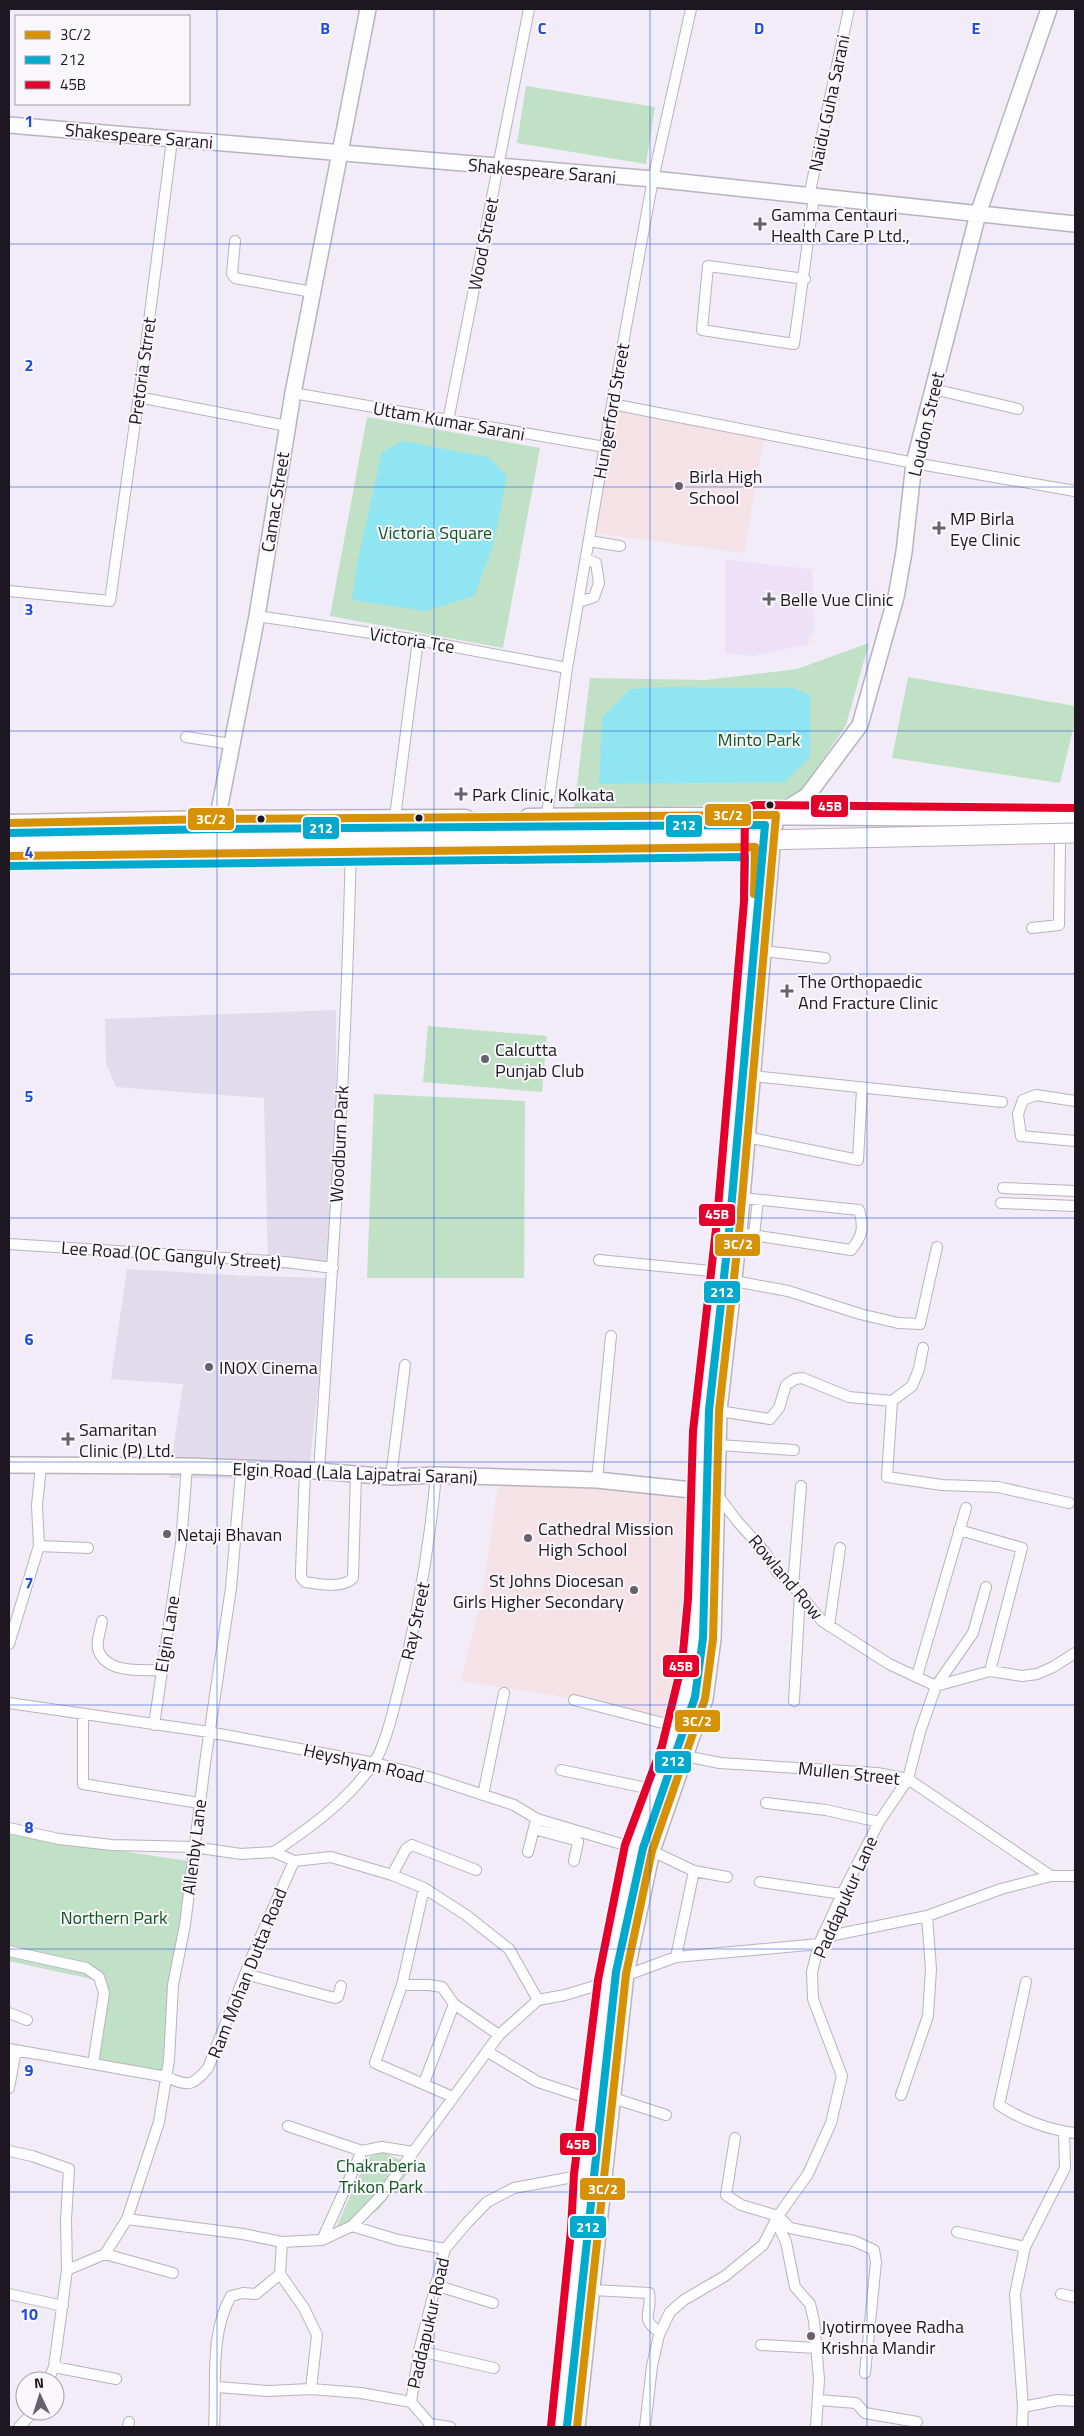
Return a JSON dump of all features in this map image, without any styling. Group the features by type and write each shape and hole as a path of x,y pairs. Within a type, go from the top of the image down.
{"highway":[{"path":"9,832 1075,823"},
{"path":"9,845 1070,839"}],"main road":[{"name":"Camac Street","path":"214,852 216,819 257,616 293,394 368,9"},
{"name":"Loudon Street","path":"776,815 807,796 860,725 896,597 904,552 914,463 978,214 1049,9"},
{"name":"Shakespeare Sarani","path":"9,125 172,140 339,152 498,168 653,179 1075,224"},
{"path":"577,2427 626,1974 652,1851 704,1699 713,1639 709,1491 703,1432 721,1272 754,901 755,815"},
{"path":"9,823 351,817 755,815 1075,818"},
{"path":"561,2427 581,2231 584,2176 608,1982 635,1848 678,1727 692,1666 709,1491 718,1445 719,1411 734,1281 746,1234 742,1198 776,815"},
{"path":"9,856 214,852 772,847 1070,839"},
{"name":"Elgin Road (Lala Lajpatrai Sarani)","path":"9,1465 186,1466 241,1470 312,1471 391,1477 436,1475 597,1480 709,1491"}],"street":[{"name":"Wood Street","path":"448,421 529,9"},
{"name":"Hungerford Street","path":"544,849 567,668 612,404 653,179 691,9"},
{"name":"Naidu Guha Sarani","path":"805,279 708,266 702,330 794,344 805,279 812,197 849,9"},
{"name":"Pretoria Strret","path":"9,591 110,602 172,140"},
{"path":"235,241 232,274 235,278 312,292"},
{"path":"933,389 1018,409"},
{"name":"Uttam Kumar Sarani","path":"293,394 605,447"},
{"path":"138,397 288,426"},
{"path":"612,404 914,463 1075,491"},
{"path":"589,541 620,546"},
{"path":"579,602 594,598 600,583 596,564 586,558"},
{"name":"Victoria Tce","path":"257,616 418,640 567,668"},
{"path":"395,817 418,640"},
{"path":"186,737 231,744"},
{"name":"Woodburn Park","path":"351,817 347,991 333,1268 301,1570 301,1577 305,1582 342,1584 348,1583 353,1578 356,1474"},
{"path":"1032,928 1059,925 1070,839"},
{"path":"763,951 825,958"},
{"path":"753,1076 862,1089 1002,1102"},
{"path":"747,1137 858,1160 862,1089"},
{"path":"1075,1101 1036,1095 1023,1100 1018,1114 1021,1136 1075,1142"},
{"path":"1003,1188 1075,1191"},
{"path":"742,1198 859,1210 863,1224 861,1238 851,1250 746,1234 758,1200"},
{"path":"1001,1204 1075,1206"},
{"name":"Lee Road (OC Ganguly Street)","path":"9,1244 286,1262 333,1268"},
{"path":"734,1281 788,1291 860,1314 898,1323 920,1324 937,1246"},
{"path":"599,1260 721,1272"},
{"path":"597,1480 610,1336"},
{"path":"719,1411 770,1419 779,1408 786,1385 790,1380 802,1378 849,1397 892,1401 912,1386 919,1369 923,1348"},
{"path":"391,1477 405,1366"},
{"path":"892,1401 887,1477 942,1485 998,1487 1068,1503"},
{"path":"718,1445 794,1450"},
{"path":"10,1640 39,1546 37,1505 41,1466"},
{"name":"Elgin Lane","path":"154,1725 181,1544 186,1466"},
{"name":"Allenby Lane","path":"105,2254 127,2219 159,2122 167,2077 173,1985 184,1925 199,1803 231,1588 241,1470"},
{"name":"Ray Street","path":"375,1763 392,1716 417,1615 429,1548 436,1475"},
{"path":"794,1701 796,1590 801,1486"},
{"name":"Rowland Row","path":"709,1491 765,1552 777,1572 796,1590 822,1622 889,1664 936,1686"},
{"path":"917,1676 946,1584 966,1508"},
{"path":"960,1530 1022,1548 990,1671"},
{"path":"39,1546 88,1548"},
{"path":"829,1626 840,1548"},
{"name":"Paddapukur Lane","path":"644,2427 652,2366 660,2332 670,2312 725,2276 762,2245 777,2219 808,2174 831,2123 842,2076 813,1999 812,1972 819,1944 879,1822 908,1779 920,1732 936,1686 973,1633 986,1588"},
{"path":"102,1621 98,1644 99,1652 109,1663 135,1670 161,1670"},
{"path":"936,1686 990,1671 1022,1676 1037,1674 1053,1667 1075,1652"},
{"path":"483,1795 504,1693"},
{"path":"574,1700 678,1727"},
{"name":"Heyshyam Road","path":"9,1703 209,1732 375,1763 514,1805 536,1824 652,1851 694,1871 727,1877"},
{"path":"83,1715 84,1784 199,1803"},
{"name":"Mullen Street","path":"685,1756 720,1763 868,1772 908,1779 1051,1876"},
{"path":"274,1852 311,1826 344,1799 375,1763"},
{"path":"561,1770 656,1790"},
{"path":"766,1803 826,1810 879,1822"},
{"path":"528,1852 536,1824"},
{"path":"9,1828 60,1839 112,1845 193,1847 241,1854 274,1852 294,1860 331,1857 392,1875 424,1888 466,1915 509,1949 538,2000"},
{"path":"574,1861 578,1842 577,1835"},
{"path":"392,1875 406,1849 412,1845 476,1870"},
{"name":"Ram Mohan Dutta Road","path":"12,2049 167,2077 182,2084 196,2082 208,2068 245,1974 294,1860"},
{"path":"676,1957 694,1871"},
{"path":"127,2219 242,2234 282,2242 322,2240 352,2226 381,2196 500,2036 538,2000 565,1995 608,1982 676,1957 819,1944 834,1935 847,1931 927,1916 1001,1888 1051,1876 1075,1876"},
{"path":"760,1882 842,1894"},
{"path":"424,1888 410,1958 375,2062 454,2097"},
{"path":"902,2095 928,2016 931,1969 927,1916"},
{"path":"9,1951 86,1968 99,1977 104,1993 93,2064"},
{"path":"245,1974 335,1998 338,1997 341,1986"},
{"path":"1026,1982 998,2105 1014,2116 1064,2132 1075,2133"},
{"path":"402,1985 429,1985 442,1988 454,2004 500,2036"},
{"path":"424,2083 454,2004"},
{"path":"9,2014 27,2020"},
{"path":"9,2088 12,2049"},
{"path":"488,2052 538,2082 593,2100"},
{"path":"612,2098 666,2115"},
{"path":"288,2126 362,2151 382,2147 413,2152"},
{"path":"1022,2427 1023,2407 1015,2294 1025,2247 1065,2168 1064,2132"},
{"path":"735,2138 726,2195 741,2205 777,2219 790,2228 854,2241 874,2250 876,2262 865,2373"},
{"path":"9,2151 32,2156 69,2169 66,2220 67,2270 52,2371"},
{"path":"322,2240 362,2151"},
{"name":"Paddapukur Road","path":"450,2427 429,2426 411,2402 419,2351 445,2249 482,2208 500,2194 514,2188 584,2176 604,2177"},
{"path":"777,2219 786,2242 795,2287 810,2304 817,2348 819,2400 816,2427"},
{"path":"352,2226 398,2240 445,2249"},
{"path":"957,2232 1025,2247"},
{"path":"282,2242 280,2274 304,2308 317,2335 311,2388"},
{"path":"67,2270 105,2254 173,2273"},
{"path":"214,2427 217,2339 222,2311 231,2296 243,2293 256,2294 280,2274"},
{"path":"435,2285 493,2303"},
{"path":"592,2290 649,2293 647,2319 649,2324 660,2332"},
{"path":"9,2294 63,2306"},
{"path":"1061,2294 1075,2297"},
{"path":"760,2346 817,2348"},
{"path":"419,2351 494,2368"},
{"path":"54,2367 116,2379"},
{"path":"216,2387 274,2391 311,2388 361,2393 411,2402"},
{"path":"819,2400 856,2403 865,2413 917,2422"},
{"path":"1023,2407 1058,2400 1075,2400"}],"shaded area":[{"name":"Birla High School","path":"617,410 764,439 744,553 595,533"},
{"name":"Belle Vue Clinic","path":"725,560 812,569 814,629 808,644 755,656 725,653"},
{"path":"336,1010 336,1270 268,1269 264,1098 116,1087 106,1063 105,1019"},
{"path":"127,1269 249,1276 330,1278 308,1479 169,1478 183,1384 111,1379"},
{"name":"St Johns Diocesan Girls Higher Secondary","path":"498,1485 707,1486 704,1669 683,1726 553,1695 461,1681 483,1591"}],"green space":[{"path":"526,86 655,107 646,164 517,143"},
{"name":"Victoria Square","path":"367,417 540,448 503,648 330,616"},
{"name":"Minto Park","path":"869,643 846,725 794,803 574,809 590,678 706,680 797,669"},
{"path":"908,677 1075,706 1075,721 1060,783 892,758"},
{"name":"Calcutta Punjab Club","path":"428,1026 547,1036 542,1092 423,1082"},
{"path":"374,1094 525,1101 524,1278 367,1278"},
{"name":"Northern Park","path":"9,1834 188,1861 164,2073 96,2062 105,1982 9,1961"},
{"name":"Chakraberia Trikon Park","path":"383,2152 414,2166 379,2209 355,2225 334,2233 367,2158"}],"water":[{"path":"402,441 488,457 507,476 494,542 474,596 425,611 352,600 357,564 382,452"},
{"path":"665,687 793,688 810,695 810,757 785,782 599,784 602,718 630,689"}],"transit line":[{"name":"45B","path":"551,2426 571,2230 574,2174 598,1980 625,1845 662,1746 682,1663 688,1599 693,1431 717,1220 744,901 745,812 749,807 755,805 1075,808"},
{"name":"3C/2","path":"9,823 216,819 776,815 739,1233 719,1411 713,1639 705,1699 652,1851 626,1974 577,2427"},
{"name":"212","path":"9,833 216,829 765,825 729,1232 709,1410 703,1638 695,1697 643,1848 616,1972 567,2426"},
{"name":"3C/2","path":"9,856 755,847 754,894"},
{"name":"212","path":"9,866 745,857 744,894"}],"place":[{"name":"Gamma Centauri Health Care P Ltd.,","path":"760,224"},
{"name":"Birla High School","path":"679,486"},
{"name":"MP Birla Eye Clinic","path":"939,528"},
{"name":"Belle Vue Clinic","path":"769,599"},
{"name":"Park Clinic, Kolkata","path":"461,794"},
{"name":"The Orthopaedic And Fracture Clinic","path":"787,991"},
{"name":"Calcutta Punjab Club","path":"485,1059"},
{"name":"INOX Cinema","path":"209,1367"},
{"name":"Samaritan Clinic (P) Ltd.","path":"68,1439"},
{"name":"Netaji Bhavan","path":"167,1534"},
{"name":"Cathedral Mission High School","path":"528,1538"},
{"name":"St Johns Diocesan Girls Higher Secondary","path":"634,1590"},
{"name":"Jyotirmoyee Radha Krishna Mandir","path":"811,2336"}]}
